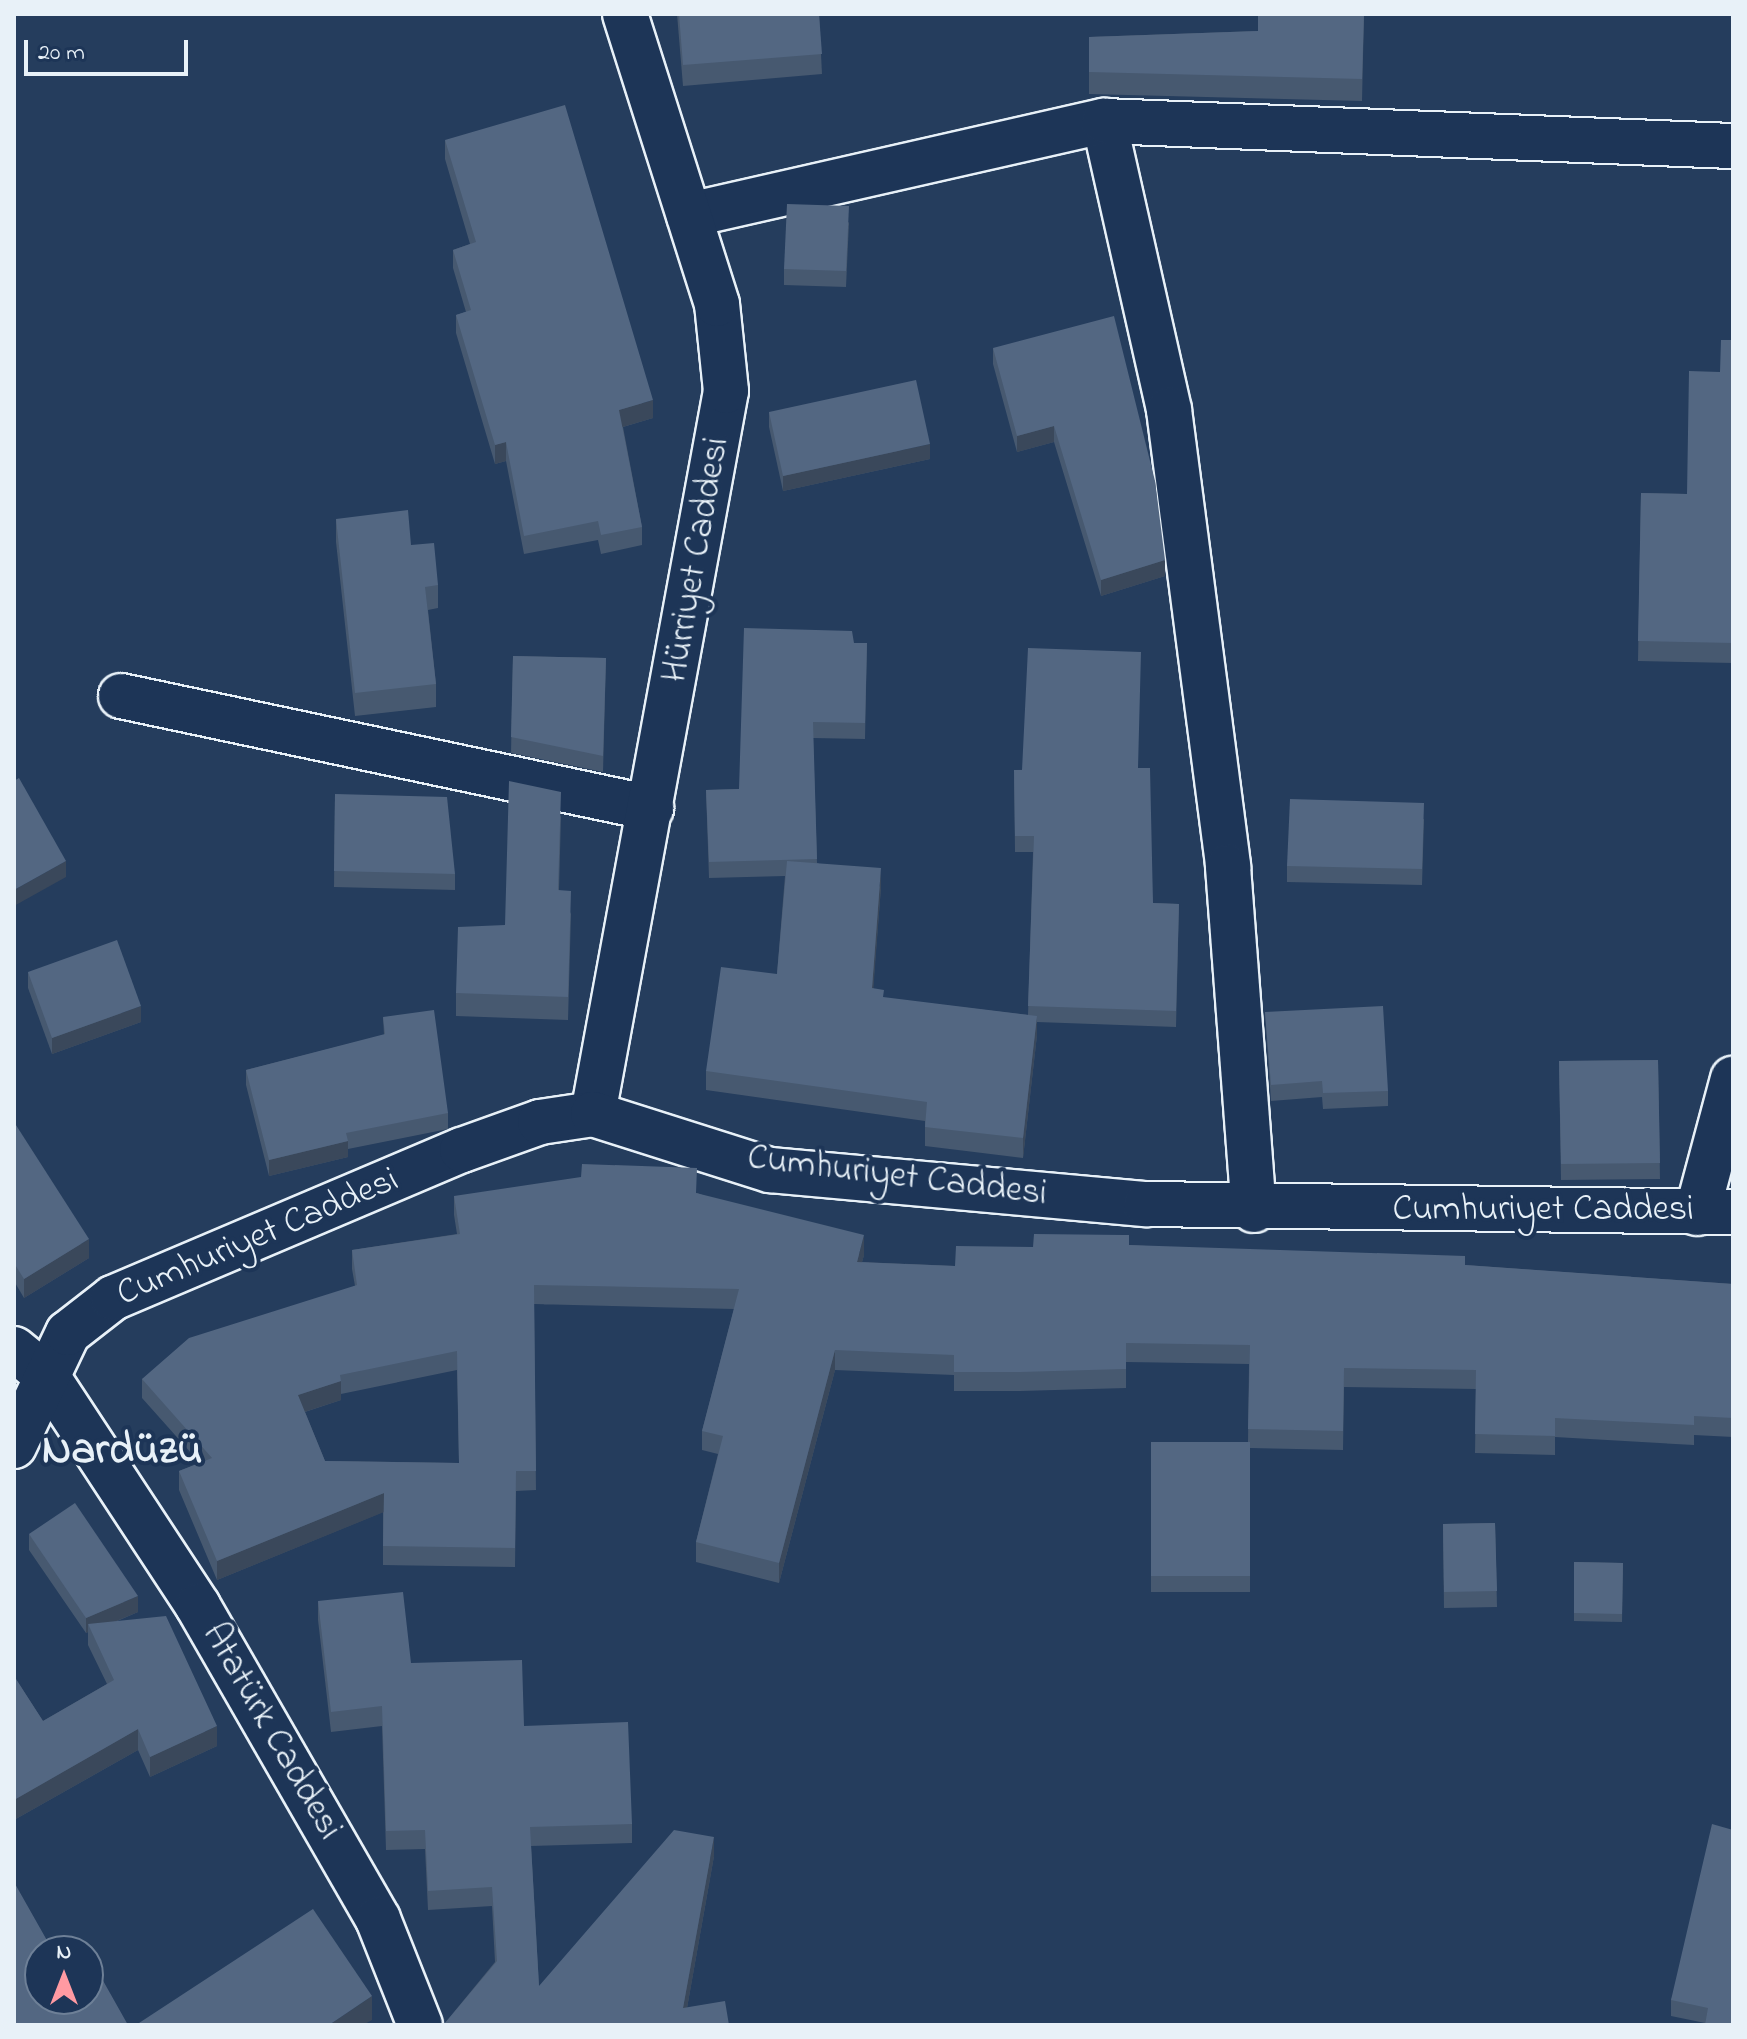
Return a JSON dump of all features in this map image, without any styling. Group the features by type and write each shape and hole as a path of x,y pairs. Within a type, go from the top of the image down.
{"street":[{"name":"Hürriyet Caddesi","path":"593,1114 726,391 717,304 625,14"},
{"path":"689,215 1104,121 1733,146"},
{"path":"1104,121 1169,410 1228,867 1254,1210"},
{"path":"121,696 651,808"},
{"path":"1715,1212 1733,1079"},
{"name":"Cumhuriyet Caddesi","path":"14,1446 68,1333 113,1298 462,1150 540,1122 593,1114 770,1170 1254,1210 1715,1212"},
{"name":"Atatürk Caddesi","path":"14,1349 47,1376 198,1606 378,1919 410,2021"}],"building":[{"path":"679,14 819,14 822,54 683,65"},
{"path":"1258,14 1364,14 1362,79 1089,72 1089,37 1258,31"},
{"path":"565,105 653,400 619,410 642,527 601,535 598,521 524,536 506,442 495,445 456,315 471,310 453,250 476,242 445,140"},
{"path":"787,204 849,206 846,271 784,269"},
{"path":"1114,316 1155,481 1165,560 1101,580 1054,426 1017,436 993,348"},
{"path":"1721,340 1733,340 1733,643 1638,641 1641,493 1687,494 1689,371 1720,372"},
{"path":"916,380 930,444 783,476 769,412"},
{"path":"408,510 411,545 434,543 438,585 425,587 436,684 355,693 336,519"},
{"path":"744,628 852,631 854,643 867,643 865,723 813,722 817,859 709,862 706,790 739,789"},
{"path":"1028,648 1141,652 1138,768 1150,768 1153,903 1179,904 1176,1011 1028,1006 1034,836 1015,836 1014,770 1022,770"},
{"path":"513,656 606,658 603,756 511,737"},
{"path":"19,778 66,861 14,890 14,781"},
{"path":"509,781 561,792 558,890 571,891 568,997 456,993 458,927 505,925"},
{"path":"335,794 447,797 455,874 334,871"},
{"path":"1290,799 1424,803 1422,869 1287,866"},
{"path":"787,861 881,868 872,988 884,990 883,997 1037,1016 1023,1138 925,1127 927,1102 706,1071 721,967 777,974"},
{"path":"117,940 141,1006 52,1038 28,972"},
{"path":"1383,1006 1388,1091 1323,1093 1322,1081 1271,1085 1265,1012"},
{"path":"434,1010 448,1113 346,1133 348,1141 269,1160 246,1070 385,1034 383,1017"},
{"path":"1658,1060 1660,1163 1561,1164 1559,1061"},
{"path":"14,1122 89,1239 24,1279 14,1263"},
{"path":"582,1164 697,1168 696,1193 864,1235 857,1262 955,1266 956,1246 1033,1247 1034,1234 1129,1235 1129,1245 1465,1256 1465,1265 1733,1284 1733,1418 1694,1416 1694,1425 1555,1418 1555,1436 1475,1434 1476,1370 1344,1368 1343,1431 1248,1429 1250,1345 1126,1343 1126,1369 1020,1372 954,1372 954,1355 835,1350 779,1563 696,1542 723,1436 702,1431 739,1289 534,1285 536,1471 516,1471 515,1548 383,1546 384,1493 217,1561 179,1471 212,1458 142,1379 189,1338 357,1285 352,1250 460,1234 454,1196 581,1177","holes":["457,1351 459,1463 325,1461 298,1395 341,1381 340,1375"]},
{"path":"1151,1442 1250,1442 1250,1576 1151,1576"},
{"path":"75,1503 138,1596 86,1618 29,1534"},
{"path":"1495,1523 1497,1591 1444,1592 1443,1524"},
{"path":"1574,1562 1623,1563 1622,1614 1574,1613"},
{"path":"403,1592 411,1663 522,1660 524,1726 628,1722 632,1824 530,1827 539,1986 674,1830 714,1837 683,2008 725,2001 729,2025 445,2023 497,1961 492,1887 428,1891 425,1830 386,1831 382,1706 331,1712 318,1601"},
{"path":"166,1616 217,1726 150,1757 138,1729 14,1800 14,1676 43,1721 114,1680 88,1624"},
{"path":"1712,1824 1733,1830 1733,2025 1705,2025 1708,2008 1671,2000"},
{"path":"14,1882 44,1935 24,1935 24,2015 104,2015 104,1982 128,2025 14,2025"},
{"path":"313,1909 372,1996 329,2025 139,2023"}],"district":[{"name":"Nardüzü","path":"122,1451"}]}
